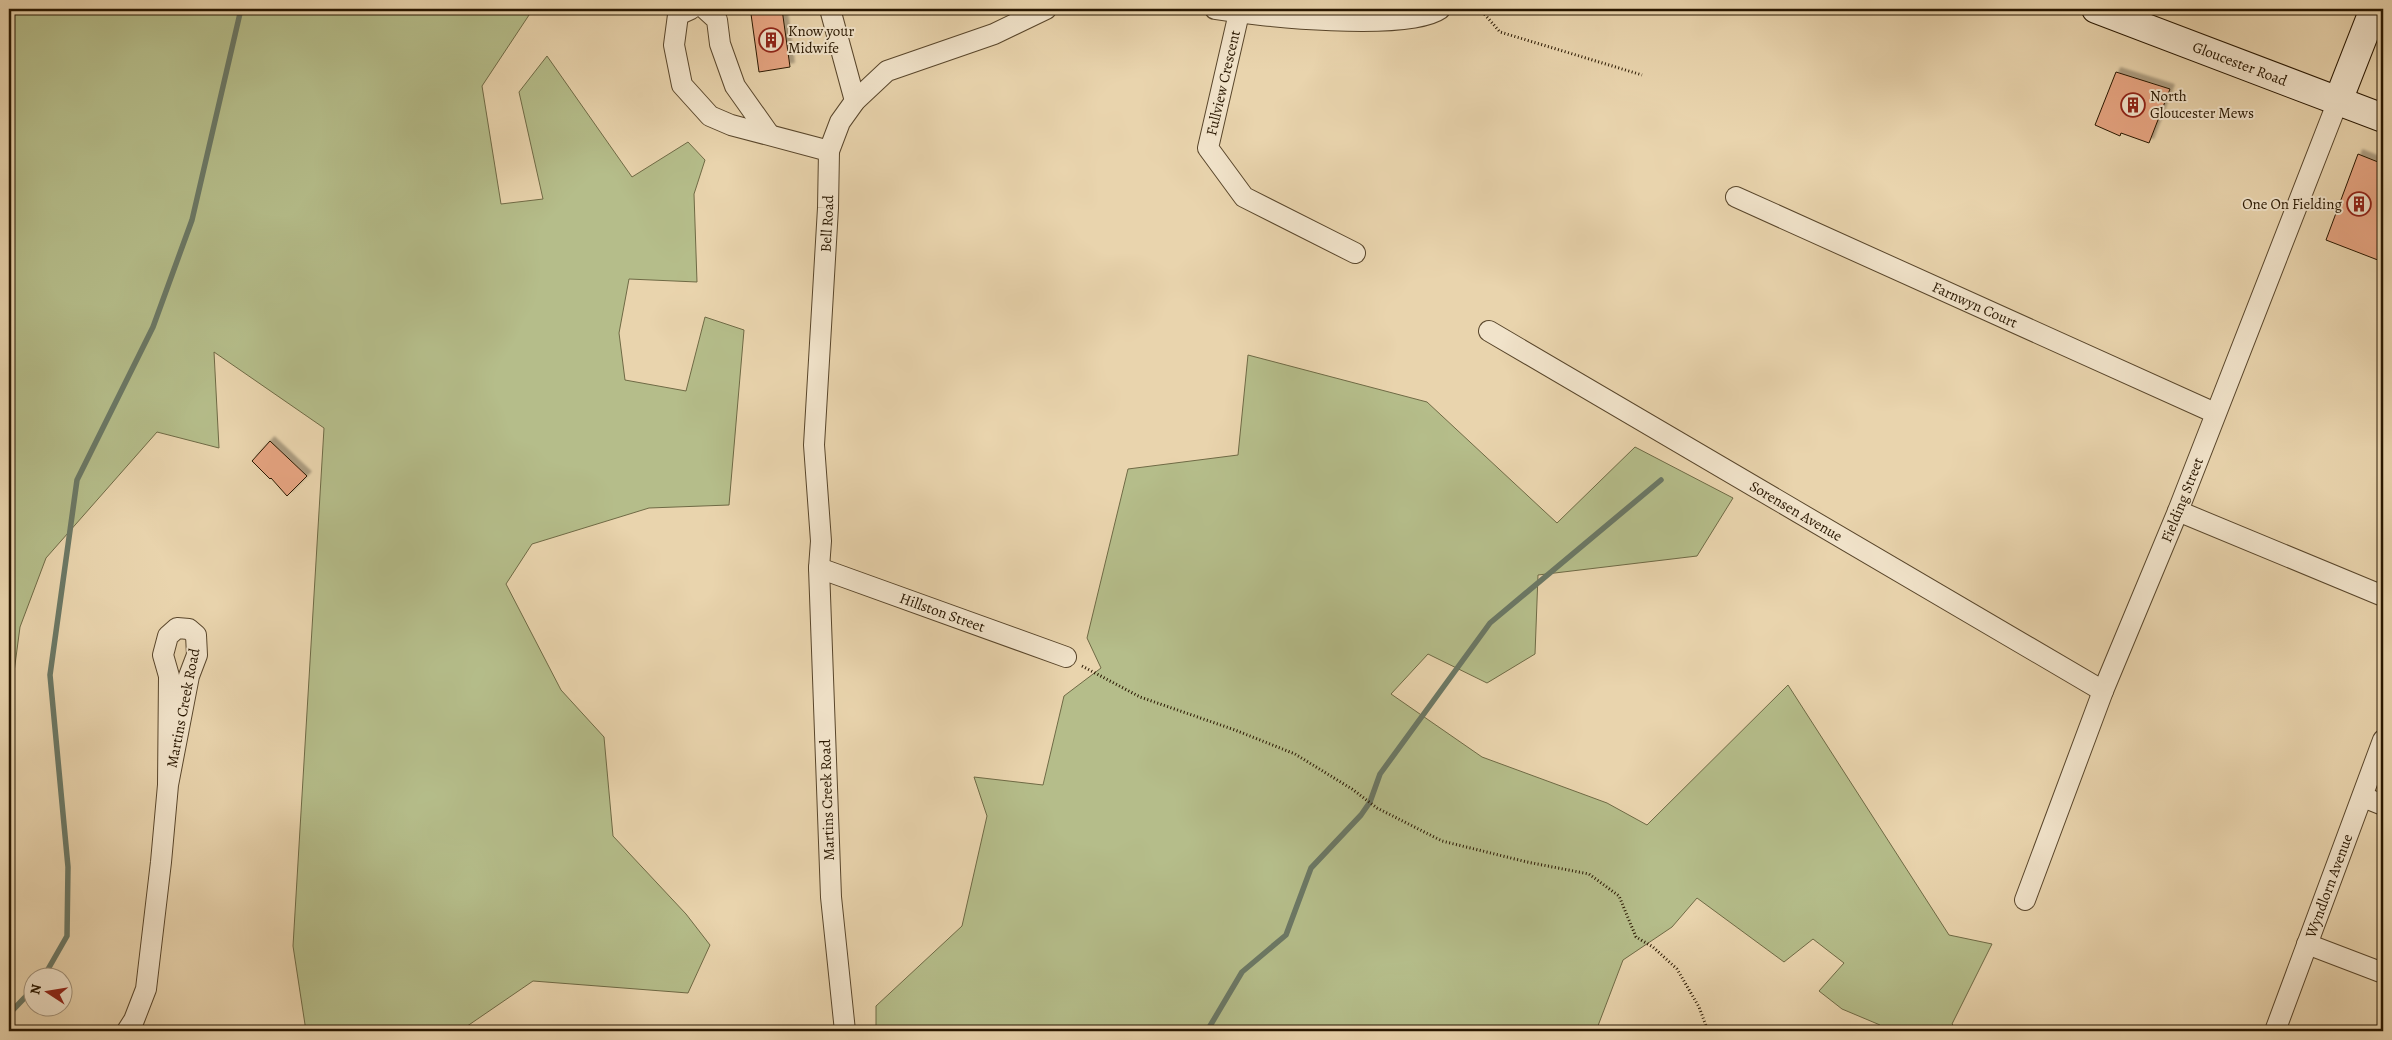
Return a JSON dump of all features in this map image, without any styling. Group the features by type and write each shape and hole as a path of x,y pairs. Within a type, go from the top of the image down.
{"main road":[{"name":"Gloucester Road","path":"2096,9 2383,118"},
{"path":"2338,101 2374,9"}],"street":[{"path":"691,9 678,15 674,45 682,85 710,116 731,125 829,151"},
{"path":"705,9 717,20 720,44 735,86 769,134"},
{"path":"830,9 855,101"},
{"name":"Bell Road","path":"820,568 821,540 814,444 828,208 829,151 840,122 855,101 887,71 994,34 1046,9"},
{"path":"1215,9 1239,13 1384,21 1434,14 1440,9"},
{"name":"Fullview Crescent","path":"1239,13 1208,148 1244,197 1355,253"},
{"name":"Fielding Street","path":"2025,900 2103,691 2178,511 2338,101"},
{"name":"Farnwyn Court","path":"1736,197 2215,413"},
{"name":"Sorensen Avenue","path":"1489,331 2103,691"},
{"path":"2178,511 2383,596"},
{"name":"Hillston Street","path":"820,568 1066,657"},
{"name":"Martins Creek Road","path":"820,568 831,897 845,1031"},
{"name":"Martins Creek Road","path":"127,1031 134,1020 146,989 161,862 168,785 169,676 163,655 168,636 177,628 189,629 196,635 197,655 189,676 168,785"},
{"name":"Wyndlorn Avenue","path":"2276,1031 2383,740"},
{"path":"2363,797 2383,805"},
{"path":"2307,944 2383,973"}],"path":[{"path":"1480,9 1500,32 1642,75"},
{"path":"1066,657 1140,697 1235,730 1295,754 1352,788 1377,808 1442,841 1527,862 1589,874 1619,896 1636,937 1653,947 1677,970 1700,1007 1708,1031"}],"green space":[{"path":"9,9 533,9 482,86 501,204 543,199 519,92 547,56 632,177 688,142 705,160 694,194 697,282 629,279 619,333 625,380 686,391 705,317 744,330 729,505 649,508 532,544 506,584 561,690 604,737 613,836 686,914 710,945 688,993 533,981 460,1031 306,1031 293,946 324,428 214,352 219,448 157,432 46,558 20,627 9,710"},
{"path":"1248,355 1427,402 1557,523 1635,447 1733,498 1697,556 1538,575 1535,654 1487,683 1428,654 1391,694 1482,757 1607,803 1647,825 1788,685 1949,935 1992,944 1952,1024 1959,1031 1885,1031 1880,1025 1842,1009 1819,991 1844,963 1813,939 1784,962 1697,898 1672,927 1623,960 1596,1031 876,1031 876,1006 962,926 987,816 974,777 1043,785 1064,696 1101,668 1087,638 1128,469 1238,455"}],"building":[{"name":"Know your Midwife","path":"782,9 790,67 759,72 751,14"},
{"name":"North Gloucester Mews","path":"2116,72 2170,89 2149,143 2121,133 2120,136 2095,125"},
{"name":"One On Fielding","path":"2358,154 2383,164 2383,262 2326,240"},
{"path":"270,441 307,476 287,496 252,461"}],"waterway":[{"path":"49,968 67,936 68,867 50,675 77,480 153,327 192,220 241,9"},
{"path":"1207,1031 1242,972 1286,935 1311,868 1361,815 1370,802 1380,774 1490,623 1661,480"},
{"path":"9,1014 22,1000"}],"place":[{"name":"Know your Midwife","path":"771,40"},
{"name":"North Gloucester Mews","path":"2133,105"},
{"name":"One On Fielding","path":"2359,204"}]}
